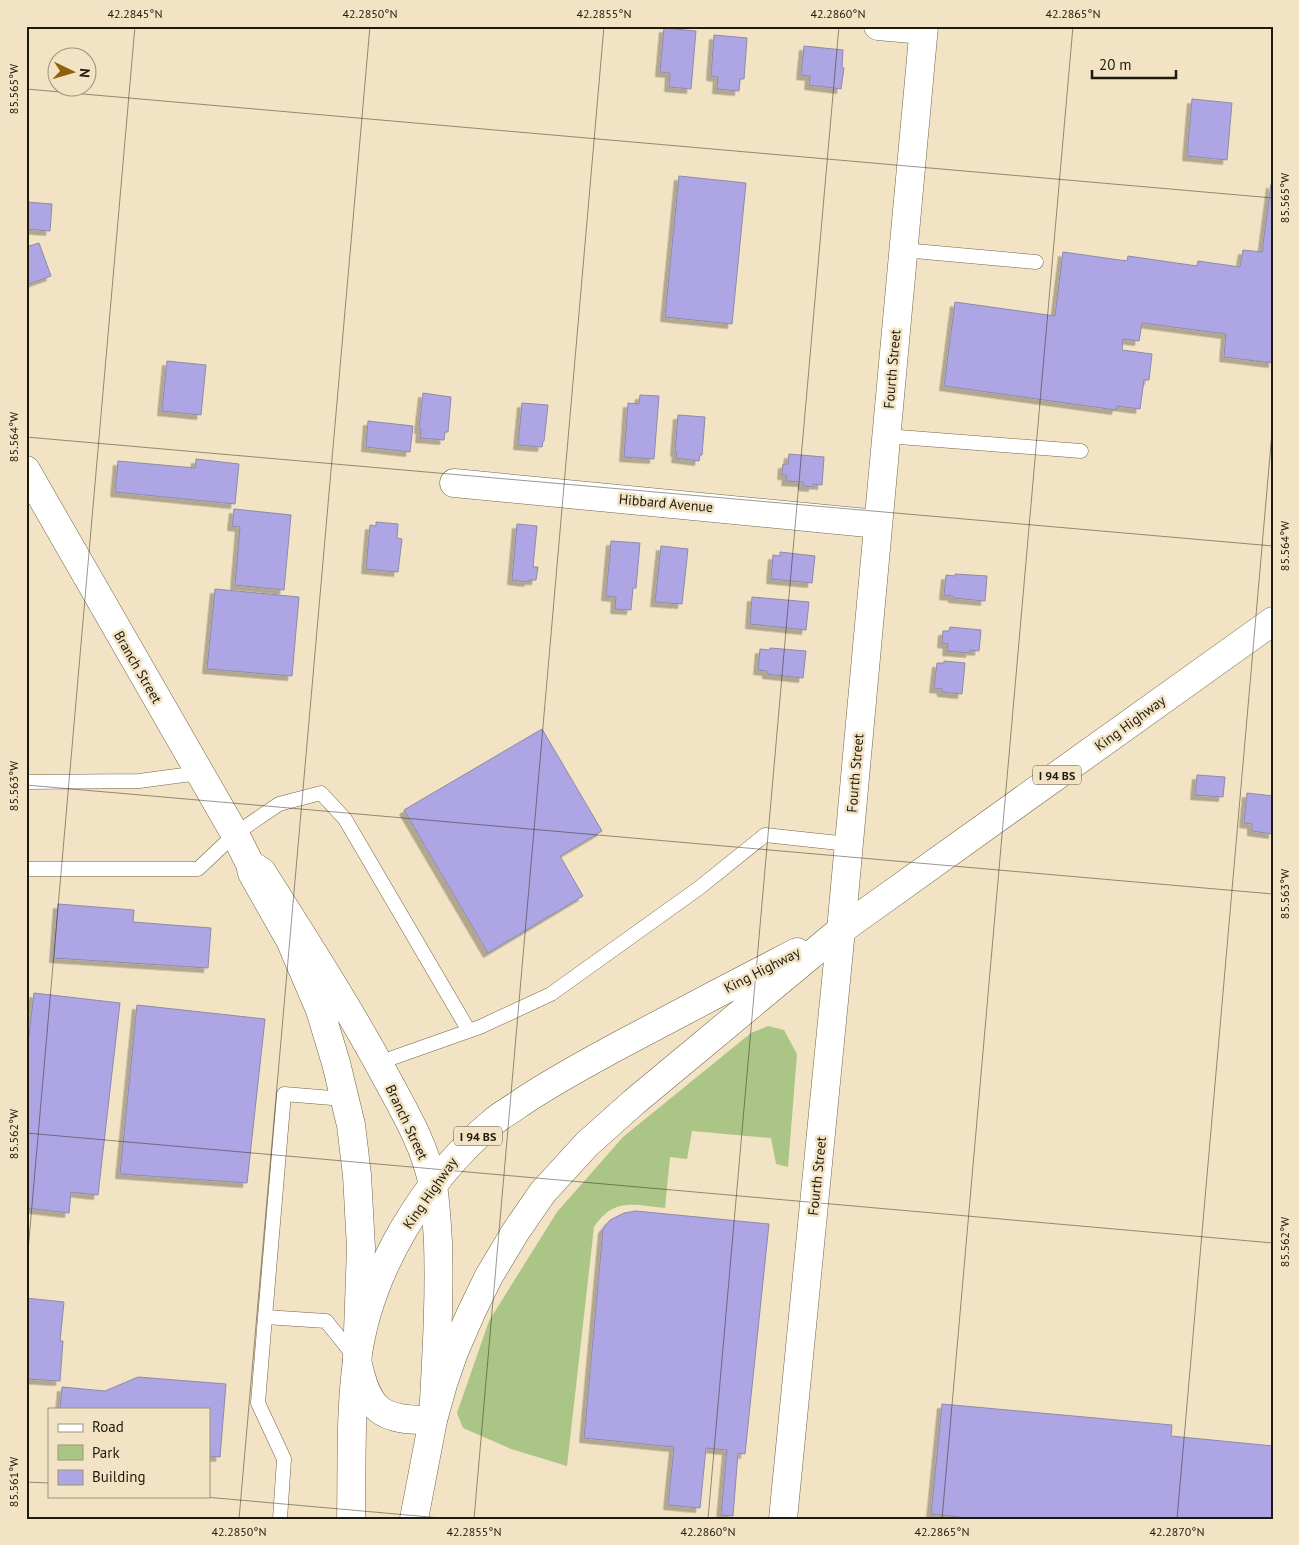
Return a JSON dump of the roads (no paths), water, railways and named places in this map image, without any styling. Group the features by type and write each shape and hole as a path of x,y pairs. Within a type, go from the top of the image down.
{"street":[{"path":"878,26 924,28"},
{"name":"Fourth Street","path":"783,1519 841,930 924,28"},
{"name":"Branch Street","path":"26,470 198,773 235,834 250,864 252,873 290,940 320,1010 351,1125 357,1175 360,1239 357,1360"},
{"name":"Hibbard Avenue","path":"454,483 878,524"},
{"name":"King Highway","path":"414,1519 433,1420 443,1384 454,1352 489,1276 516,1231 543,1192 593,1138 841,930 1273,620"},
{"name":"Branch Street","path":"250,864 262,872 324,969 378,1063 415,1134 433,1185 439,1267 433,1420"},
{"name":"King Highway","path":"351,1519 353,1414 357,1360 370,1304 384,1267 405,1227 433,1185 462,1149 495,1120 539,1090 728,987 841,930"},
{"path":"357,1360 364,1389 380,1411 390,1417 404,1420 433,1420"}],"lane":[{"path":"903,250 1036,262"},
{"path":"886,436 1081,451"},
{"path":"26,782 139,781 198,773"},
{"path":"26,869 198,869 235,834 279,804 321,794 345,819 469,1031"},
{"path":"378,1063 469,1031 551,994 699,888 765,835 848,844"},
{"path":"280,1519 284,1459 258,1403 284,1094 344,1099"},
{"path":"265,1317 326,1321 357,1360"}]}
